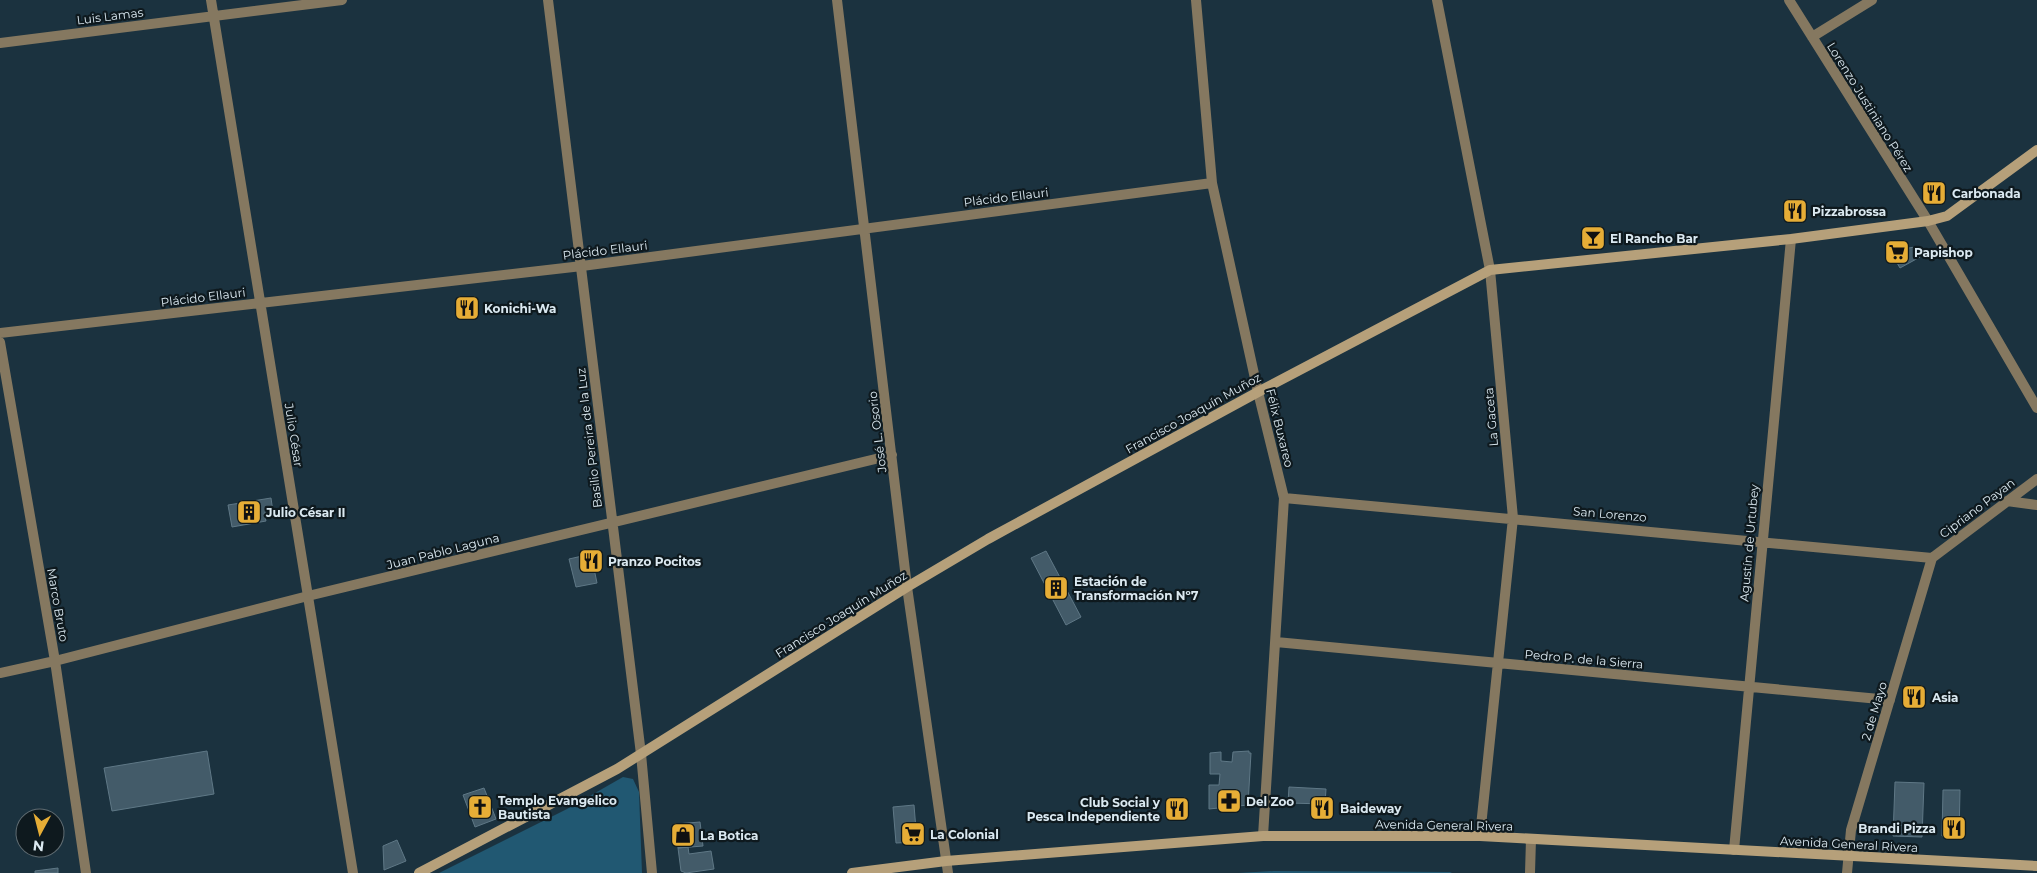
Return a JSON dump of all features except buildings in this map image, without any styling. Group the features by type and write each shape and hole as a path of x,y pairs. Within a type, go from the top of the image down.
{"street":[{"name":"Julio César","path":"211,0 353,873"},
{"name":"Luis Lamas","path":"0,43 342,0"},
{"name":"Basilio Pereira de la Luz","path":"548,0 641,754 652,873"},
{"name":"José L. Osorio","path":"837,0 907,587 948,873"},
{"name":"Félix Buxareo","path":"1196,0 1212,183 1258,392 1284,498 1263,836"},
{"name":"La Gaceta","path":"1437,0 1490,270 1513,518 1480,836"},
{"name":"Lorenzo Justiniano Pérez","path":"1789,0 1928,221 2037,408"},
{"path":"1812,37 1872,0"},
{"name":"Francisco Joaquín Muñoz","path":"419,873 617,769 907,587 988,539 1258,392 1490,270 1791,239 1928,221 1947,216 2037,150"},
{"name":"Plácido Ellauri","path":"0,333 582,266 1212,183"},
{"name":"Agustín de Urtubey","path":"1734,850 1791,239"},
{"name":"Marco Bruto","path":"0,342 55,661 86,873"},
{"name":"Juan Pablo Laguna","path":"0,673 55,661 308,596 892,455"},
{"name":"Cipriano Payan","path":"1932,558 2037,479"},
{"name":"San Lorenzo","path":"1284,498 1932,558"},
{"path":"2007,501 2037,505"},
{"name":"2 de Mayo","path":"1847,873 1851,830 1932,558"},
{"name":"Pedro P. de la Sierra","path":"1276,642 1890,700"},
{"name":"Avenida General Rivera","path":"852,873 946,861 1263,836 1480,836 2037,866"},
{"path":"1530,873 1531,839"}],"shaded area":[{"path":"623,777 633,779 639,792 642,873 439,873 567,809"},
{"path":"1274,871 1450,872 1452,873 1238,873"}],"place":[{"name":"Carbonada","path":"1934,193"},
{"name":"Pizzabrossa","path":"1795,211"},
{"name":"El Rancho Bar","path":"1593,238"},
{"name":"Papishop","path":"1897,252"},
{"name":"Konichi-Wa","path":"467,308"},
{"name":"Julio César II","path":"249,512"},
{"name":"Pranzo Pocitos","path":"591,561"},
{"name":"Estación de Transformación Nº7","path":"1056,588"},
{"name":"Asia","path":"1914,697"},
{"name":"Del Zoo","path":"1229,801"},
{"name":"Templo Evangelico Bautista","path":"480,807"},
{"name":"Baideway","path":"1322,808"},
{"name":"Club Social y Pesca Independiente","path":"1177,809"},
{"name":"Brandi Pizza","path":"1954,828"},
{"name":"La Colonial","path":"913,834"},
{"name":"La Botica","path":"683,835"}]}
